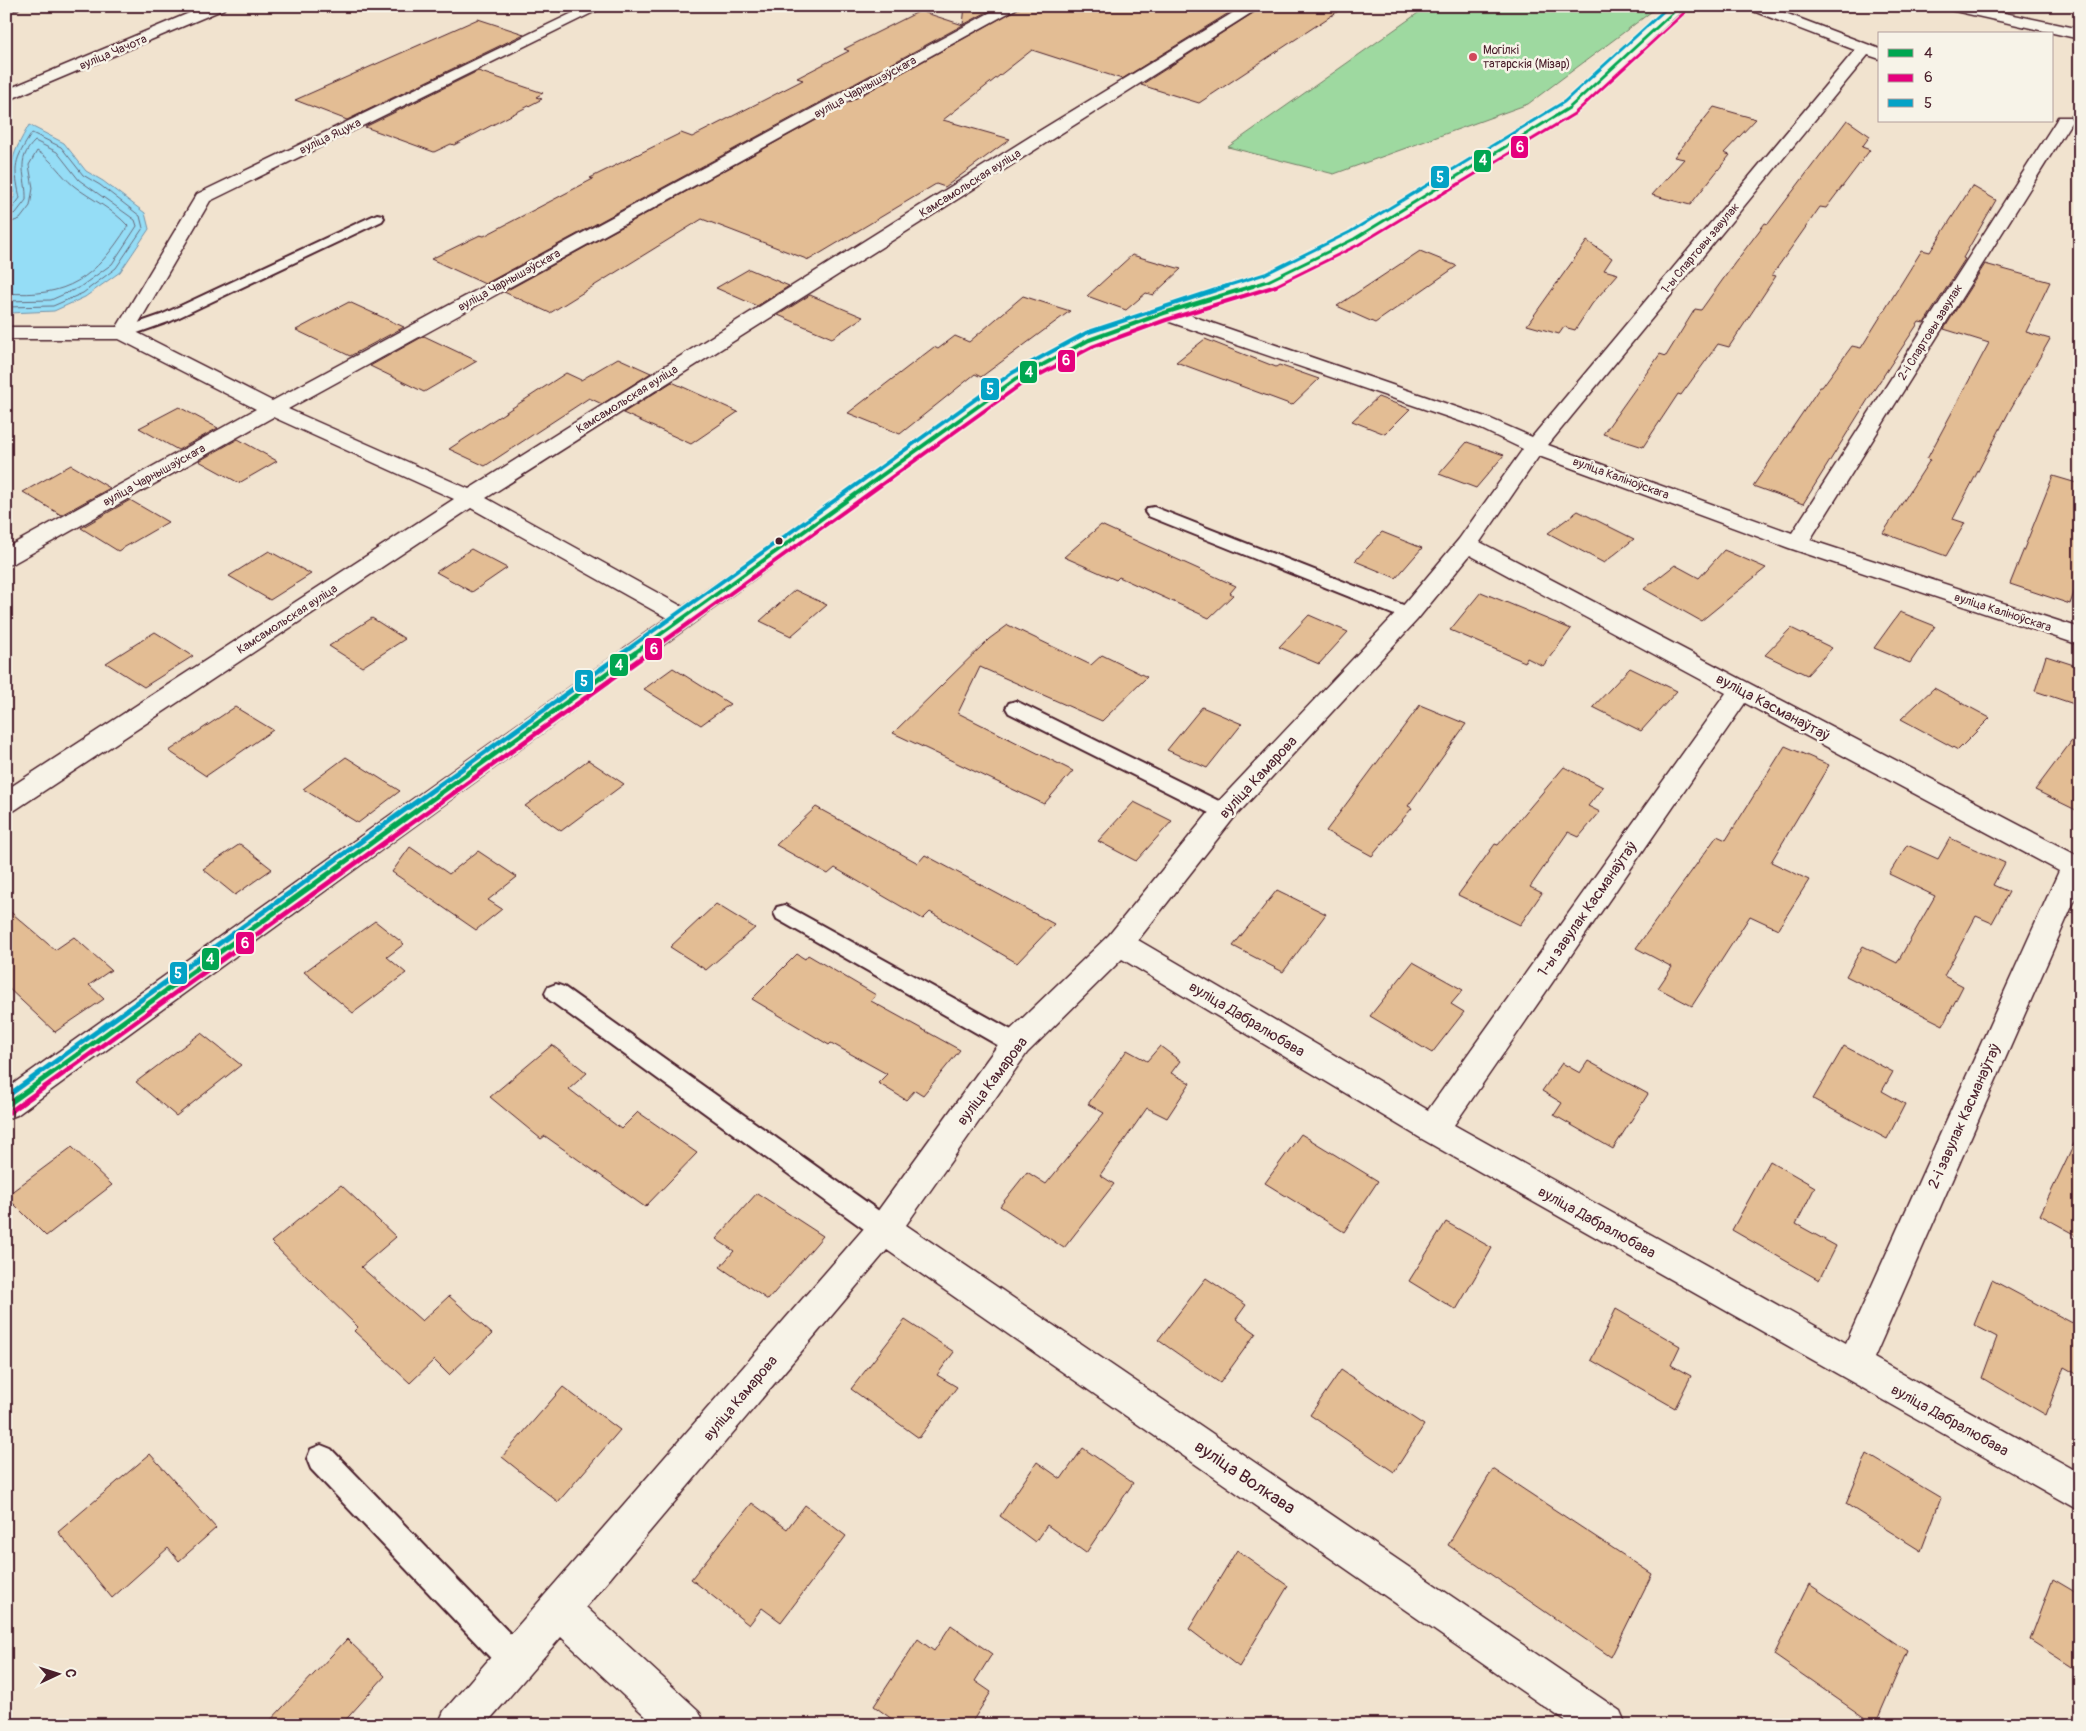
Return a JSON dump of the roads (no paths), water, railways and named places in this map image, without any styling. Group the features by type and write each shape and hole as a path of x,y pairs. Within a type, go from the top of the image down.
{"street":[{"path":"6,7 13,6"},
{"name":"вуліца Чачота","path":"6,96 219,6"},
{"name":"вуліца Яцука","path":"123,333 203,198 599,6"},
{"name":"вуліца Чарнышэўскага","path":"6,558 272,410 1014,6"},
{"name":"Камсамольская вуліца","path":"6,803 470,498 1042,137 1255,6"},
{"path":"10,1097 685,618 1016,379 1089,340 1164,313 1268,281 1354,239 1568,108 1680,6"},
{"path":"1753,6 1872,51"},
{"path":"1950,6 2080,34"},
{"name":"1-ы Спартовы завулак","path":"1535,447 1872,51"},
{"name":"2-і Спартовы завулак","path":"1797,543 2065,122"},
{"name":"вуліца Каліноўскага","path":"1164,313 1484,423 1535,447 1797,543 2080,637"},
{"path":"6,333 123,333 272,410 470,498 685,618"},
{"name":"вуліца Камарова","path":"458,1725 560,1609 884,1229 1016,1044 1119,943 1224,812 1409,614 1467,544 1535,447"},
{"name":"вуліца Касманаўтаў","path":"1467,544 2077,868"},
{"name":"1-ы завулак Касманаўтаў","path":"1433,1129 1741,690"},
{"name":"2-і завулак Касманаўтаў","path":"1853,1365 2077,868"},
{"name":"вуліца Дабралюбава","path":"1119,943 1433,1129 2080,1493"},
{"name":"вуліца Волкава","path":"884,1229 1606,1725"},
{"path":"560,1609 685,1725"}],"lane":[{"path":"123,333 166,318 377,218"},
{"path":"1154,512 1409,614"},
{"path":"1016,708 1224,812"},
{"path":"785,913 1016,1044"},
{"path":"556,993 884,1229"},
{"path":"321,1459 514,1660"}],"water":[{"path":"29,125 64,143 86,171 103,181 145,213 149,229 120,272 85,297 54,311 10,313 6,311 6,207 15,196 12,175 13,159"}],"place":[{"name":"Могілкі татарскія (Мізар)","path":"1473,57"}]}
